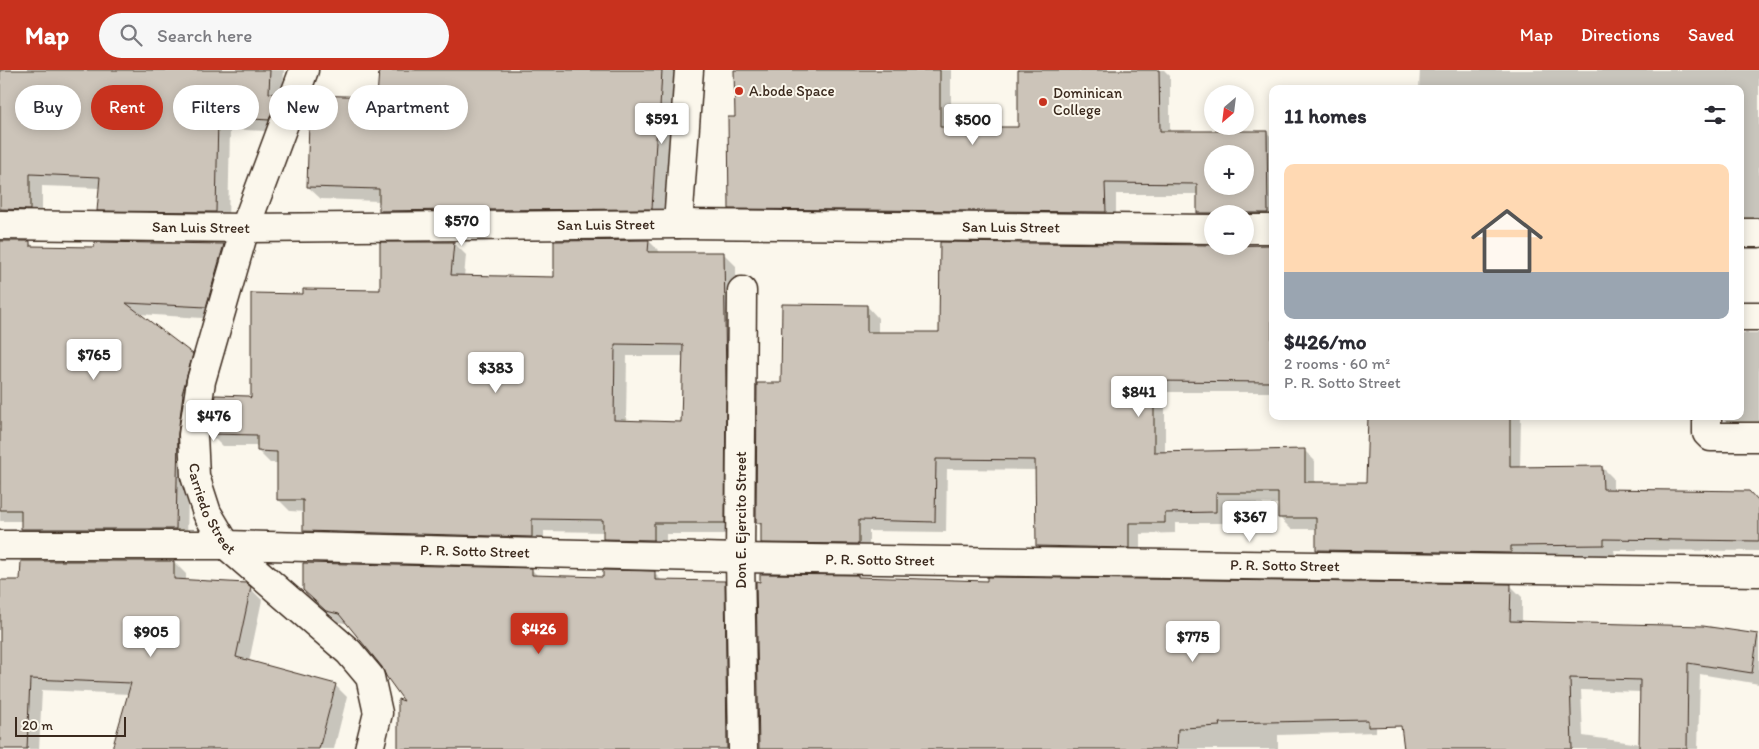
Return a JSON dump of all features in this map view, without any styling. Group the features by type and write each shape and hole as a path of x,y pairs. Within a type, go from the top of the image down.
{"street":[{"name":"Carriedo Street","path":"304,70 245,228 200,381 193,435 195,476 207,513 226,545 349,652 370,677 378,713 370,749"},
{"path":"678,224 689,70"},
{"name":"San Luis Street","path":"0,225 245,228 678,224 1204,229"},
{"path":"1254,229 1269,229"},
{"path":"1744,233 1759,233"},
{"name":"Don E. Ejercito Street","path":"742,290 740,558 743,749"},
{"path":"1744,316 1759,316"},
{"path":"1707,420 1707,434 1712,437 1759,437"},
{"name":"P. R. Sotto Street","path":"0,546 226,545 740,558 1759,572"}],"building":[{"path":"0,70 270,70 269,120 259,119 259,85 173,85 173,130 218,130 216,212 97,211 100,177 30,174 30,210 0,209"},
{"path":"379,70 662,70 652,209 379,211 379,189 307,187 309,130 338,130 338,96 348,96 348,130 468,130 468,85 378,85"},
{"path":"734,70 940,70 940,127 1018,127 1018,70 1159,70 1160,131 1204,131 1204,135 1254,135 1254,131 1267,131 1268,213 1254,213 1254,205 1204,205 1204,213 1197,213 1197,184 1105,183 1106,212 729,209 728,117 735,117"},
{"path":"649,240 648,252 724,252 726,382 725,523 654,523 654,540 603,539 603,520 532,519 532,537 303,531 303,500 277,500 277,452 257,451 257,435 209,434 215,395 248,396 251,398 251,293 303,294 303,289 380,290 380,242 454,242 451,275 554,277 554,241","holes":["615,344 683,345 681,422 614,420"]},
{"path":"0,241 30,241 30,246 94,247 95,242 224,244 206,307 126,303 193,354 182,394 178,433 176,529 21,529 21,510 0,510"},
{"path":"940,242 1204,245 1204,255 1254,255 1254,245 1269,245 1269,382 1154,381 1154,452 1305,449 1305,482 1366,482 1368,420 1510,420 1510,467 1602,466 1603,489 1749,491 1759,502 1759,541 1604,539 1604,545 1511,546 1511,553 1316,550 1316,518 1278,518 1278,493 1216,493 1216,512 1165,513 1165,523 1129,523 1129,548 1036,546 1035,460 936,459 935,522 859,520 859,544 761,543 761,523 756,523 757,383 781,383 782,304 867,305 867,332 939,332"},
{"path":"21,561 174,561 174,579 246,583 251,587 236,657 336,684 319,749 112,749 131,683 30,679 27,749 0,749 0,580 20,580"},
{"path":"303,563 532,568 532,575 603,577 603,570 655,571 655,580 725,581 727,749 398,749 398,699 404,701 386,676 382,667 339,614 326,611 303,590"},
{"path":"760,574 858,575 858,577 987,581 987,577 1511,584 1510,621 1703,626 1758,634 1752,673 1688,663 1687,749 1639,749 1640,680 1570,678 1572,749 1404,749 1401,726 1368,727 1368,720 1219,723 1220,726 1183,728 1178,729 1177,749 759,749 756,581 760,582"}],"place":[{"name":"A.bode Space","path":"739,91"},
{"name":"Dominican College","path":"1043,102"}]}
